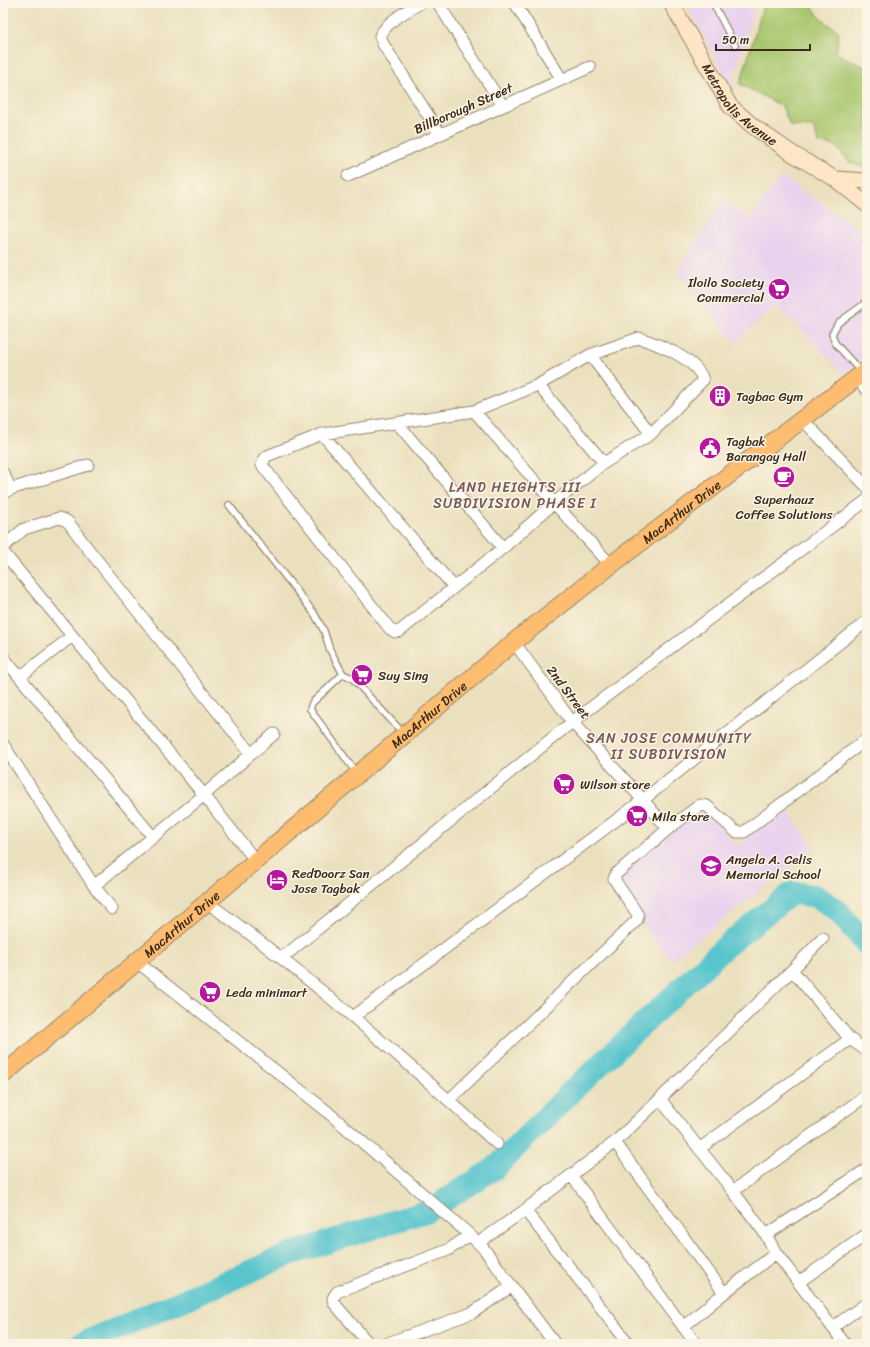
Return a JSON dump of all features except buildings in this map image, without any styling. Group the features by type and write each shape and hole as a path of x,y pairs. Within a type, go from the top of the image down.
{"main road":[{"name":"Metropolis Avenue","path":"671,3 730,106 759,130 793,154 835,179 867,205"},
{"name":"Metropolis Avenue","path":"835,179 867,181"},
{"name":"MacArthur Drive","path":"3,1074 136,960 207,902 254,860 405,735 514,642 611,565 802,419 863,378"}],"street":[{"path":"420,3 392,21 383,30 380,36 383,44 440,134"},
{"path":"438,3 504,106"},
{"path":"515,3 562,80"},
{"name":"Billborough Street","path":"348,176 590,67"},
{"path":"639,338 661,345 690,362 702,375 703,380 651,434 604,463 554,503 503,548 400,631 395,632 390,629 262,465 267,456 322,434 474,411 538,385 590,355 639,338"},
{"path":"590,355 651,434"},
{"path":"538,385 604,463"},
{"path":"474,411 554,503 611,565"},
{"path":"802,419 867,487"},
{"path":"397,423 503,548"},
{"path":"322,434 454,587"},
{"path":"3,473 7,491 88,465"},
{"path":"282,958 572,722 867,500"},
{"path":"3,547 24,529 59,518 69,523 251,754"},
{"path":"3,552 204,795 254,860"},
{"path":"353,1017 643,800 867,621"},
{"path":"20,677 72,636"},
{"name":"2nd Street","path":"514,642 572,722 668,829"},
{"path":"3,657 153,838"},
{"path":"94,886 204,795 274,734"},
{"path":"449,1100 637,920 638,915 614,879 615,876 668,829 700,805 704,805 736,832 744,832 867,739"},
{"path":"3,744 94,886 112,910"},
{"path":"207,902 282,958 353,1017 449,1100 497,1144"},
{"path":"369,1344 334,1303 333,1298 337,1292 474,1239 525,1210 615,1142 824,938"},
{"path":"136,960 323,1108 474,1239 512,1286 550,1342"},
{"path":"792,970 850,1039 867,1051"},
{"path":"699,1149 850,1039"},
{"path":"733,1191 867,1095"},
{"path":"660,1099 733,1191 766,1235 776,1253 845,1344"},
{"path":"615,1142 724,1292"},
{"path":"766,1235 867,1168"},
{"path":"570,1175 696,1344"},
{"path":"525,1210 629,1344"},
{"path":"799,1282 867,1234"},
{"path":"683,1327 724,1292 776,1253"},
{"path":"385,1344 472,1313 512,1286"},
{"path":"833,1327 867,1303"}],"lane":[{"path":"713,3 735,45"},
{"path":"863,378 835,343 832,334 838,323 867,302"},
{"path":"229,505 314,613 324,632 330,650 343,674 352,678 405,735"},
{"path":"343,674 312,703 310,709 357,775"}],"shaded area":[{"path":"686,3 756,3 731,87"},
{"name":"Iloilo Society Commercial","path":"781,176 867,234 867,355 843,373 776,305 735,343 677,272 723,200 751,220"},
{"name":"Angela A. Celis Memorial School","path":"783,805 815,847 672,960 609,885 702,807 737,846"}],"green space":[{"path":"764,3 810,3 820,18 839,32 836,53 867,68 867,169 849,162 836,146 819,143 813,127 790,126 782,106 740,84"}],"waterway":[{"path":"445,1200 495,1168 572,1091 725,947 792,893 816,896 837,910 867,945"},
{"path":"81,1344 290,1254 427,1211"}],"place":[{"name":"Iloilo Society Commercial","path":"779,289"},
{"name":"Tagbac Gym","path":"720,396"},
{"name":"Tagbak Barangay Hall","path":"710,448"},
{"name":"Superhauz Coffee Solutions","path":"784,477"},
{"name":"Suy Sing","path":"362,675"},
{"name":"Wilson store","path":"564,784"},
{"name":"Mila store","path":"637,816"},
{"name":"Angela A. Celis Memorial School","path":"711,866"},
{"name":"RedDoorz San Jose Tagbak","path":"277,880"},
{"name":"Leda minimart","path":"210,992"}],"district":[{"name":"LAND HEIGHTS III SUBDIVISION PHASE I","path":"515,496"},
{"name":"SAN JOSE COMMUNITY II SUBDIVISION","path":"669,746"}]}
